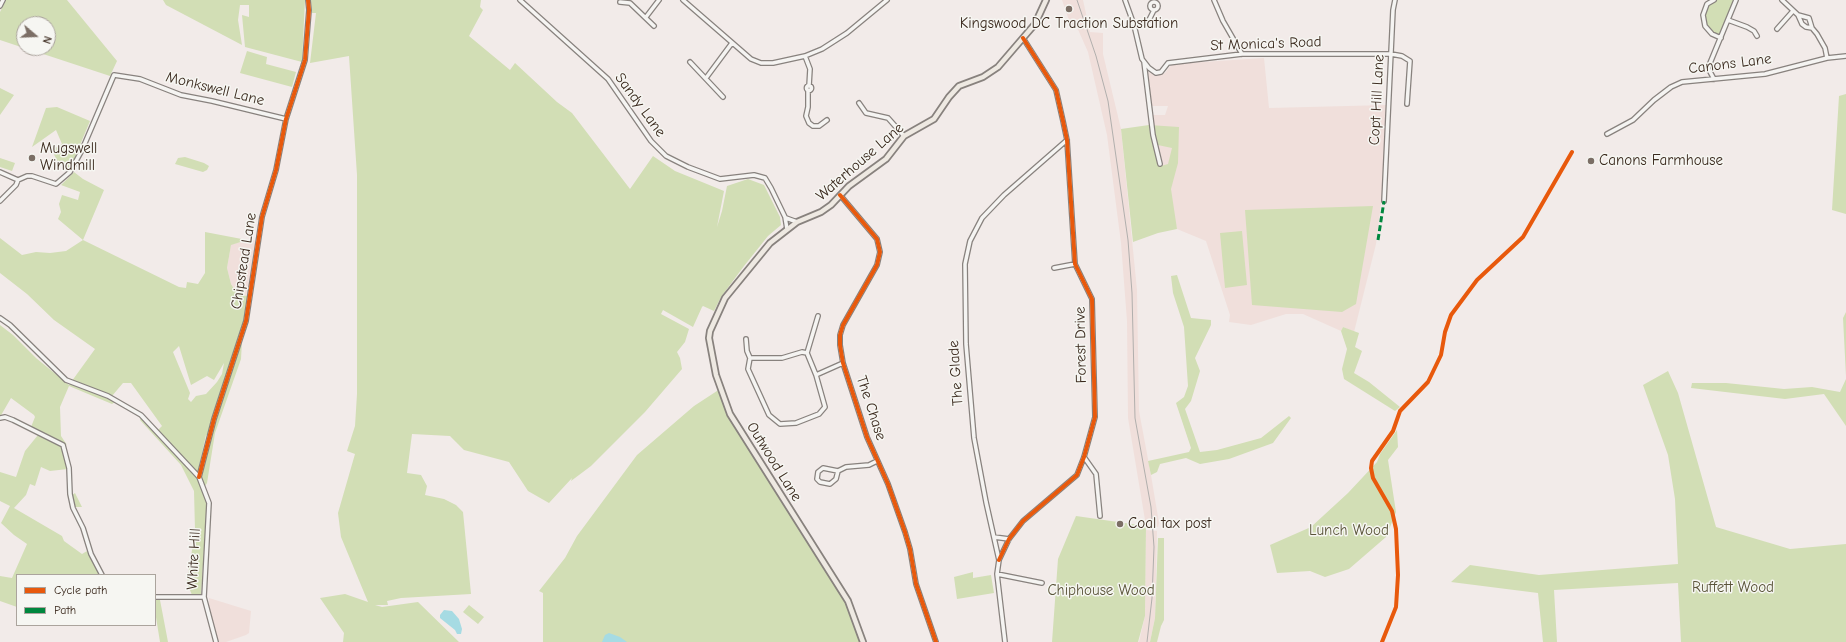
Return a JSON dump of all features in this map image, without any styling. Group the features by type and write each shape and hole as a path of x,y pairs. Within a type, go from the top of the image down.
{"main road":[{"name":"Waterhouse Lane","path":"733,287 761,252 787,229 797,222 826,209 864,174 886,158 904,136 934,119 949,97 960,86 992,72 1035,24 1046,0"},
{"name":"Outwood Lane","path":"733,287 717,314 709,335 716,375 726,406 772,483 848,601 863,642"}],"street":[{"path":"0,6 3,0"},
{"name":"Chipstead Lane","path":"199,477 214,420 246,321 256,260 257,241 262,217 276,170 286,119 305,60 309,10 308,0"},
{"name":"Sandy Lane","path":"520,0 608,80 656,147 677,162 720,179 754,175 765,178 772,188 785,217 787,229"},
{"path":"646,17 658,0"},
{"path":"683,0 751,59 761,63 785,61 805,56 822,49 847,33 887,0"},
{"path":"1125,0 1134,25 1144,62 1153,135 1160,164"},
{"path":"1214,0 1223,21 1242,54"},
{"name":"Copt Hill Lane","path":"1384,201 1395,0"},
{"path":"1714,0 1707,4 1703,15 1705,26 1712,34 1721,38"},
{"path":"1706,78 1708,68 1735,0"},
{"path":"1782,0 1798,15 1802,24 1806,27 1812,28"},
{"path":"620,2 630,3 654,26"},
{"path":"1134,25 1149,20 1154,10"},
{"path":"1777,29 1794,11"},
{"path":"1798,15 1809,18 1812,28 1825,48 1828,58"},
{"path":"1728,20 1754,31 1757,36"},
{"name":"Forest Drive","path":"999,560 1009,539 1023,520 1077,475 1084,457 1095,417 1094,315 1092,299 1075,264 1067,140 1056,90 1023,38"},
{"path":"706,78 732,43"},
{"name":"St Monica's Road","path":"1144,62 1153,72 1159,73 1162,72 1168,63 1242,54 1392,54"},
{"path":"1392,54 1402,56 1410,61 1407,104"},
{"path":"805,56 810,70 809,86 806,87 808,90 808,107 806,116 813,126 819,126 827,120"},
{"name":"Canons Lane","path":"1607,134 1633,120 1654,100 1671,87 1682,82 1706,78 1714,79 1765,74 1828,58 1846,56"},
{"path":"690,62 723,97"},
{"path":"1708,68 1714,79"},
{"name":"Monkswell Lane","path":"18,180 27,176 32,176 56,184 70,172 82,150 114,74 140,79 181,95 286,119"},
{"path":"859,103 866,114 888,118 904,136"},
{"name":"The Glade","path":"1005,642 997,574 999,560 974,438 966,344 964,264 970,241 982,218 1004,195 1067,140"},
{"path":"0,172 18,180 16,185 0,201"},
{"name":"The Chase","path":"840,195 877,239 880,252 877,265 841,329 840,346 843,363 867,437 888,484 905,532 910,549 916,584 936,642"},
{"path":"785,217 797,222"},
{"path":"1054,268 1075,264"},
{"path":"746,339 747,351 750,358 748,366 769,415 780,424 796,423 819,414 824,410 824,404 816,375 807,353 818,316"},
{"path":"0,318 10,325 66,380 108,396 141,415 199,477"},
{"path":"750,358 782,358 802,352 807,353"},
{"path":"816,375 843,363"},
{"path":"0,418 13,420 63,445 69,468 70,494 73,508 84,528 91,554 101,574"},
{"path":"1084,457 1096,474 1100,516"},
{"path":"838,471 836,479 830,484 820,482 817,478 818,472 823,468 838,471 851,465 865,465 877,461"},
{"name":"White Hill","path":"199,477 209,502 204,597 210,626 216,642"},
{"path":"994,537 1009,539"},
{"path":"997,574 1042,583"},
{"path":"156,597 204,597"}],"shaded area":[{"path":"1062,0 1083,0 1090,32 1103,33 1103,54 1121,129 1137,290 1139,411 1159,523 1158,527 1146,526 1128,418 1127,321 1121,243 1107,135 1088,52 1076,25 1071,26"},
{"path":"1264,58 1269,108 1387,105 1383,188 1376,244 1354,332 1343,327 1341,331 1303,314 1286,314 1251,325 1229,322 1230,315 1206,241 1177,229 1158,166 1149,125 1153,115 1165,115 1168,106 1151,106 1146,71 1157,76 1165,73 1172,64"},
{"path":"252,240 257,241 248,296 238,295 231,284 227,268 231,244"},
{"path":"1146,530 1157,531 1155,618 1150,642 1139,642 1145,616"},
{"path":"209,598 251,611 249,633 226,642 218,642 209,610"}],"green space":[{"path":"6,0 67,0 117,61 110,76 49,56 56,56 56,16 16,16 16,45 0,40 0,12"},
{"path":"163,0 305,0 302,62 245,47 242,15 249,17 249,5 240,5 238,20 242,45 166,5"},
{"path":"311,0 481,0 480,7 483,10 469,36 510,70 515,63 557,102 572,113 630,189 653,156 675,171 724,191 717,227 727,186 748,179 764,185 780,217 781,225 768,236 744,266 721,297 714,311 703,306 693,327 663,310 661,314 689,329 685,342 677,352 682,369 645,412 591,466 571,481 572,478 549,503 528,491 509,462 464,450 450,436 412,434 407,473 421,475 427,486 425,495 444,499 456,505 463,512 471,594 401,598 387,601 388,605 375,605 382,607 418,602 459,642 343,642 344,633 320,598 345,594 368,602 341,537 338,513 355,454 347,451 355,426 357,394 357,175 349,56 310,63 316,13 312,13"},
{"path":"1714,0 1734,0 1721,38 1712,34 1705,26 1703,15 1707,4"},
{"path":"247,51 267,57 266,64 296,72 292,87 240,73"},
{"path":"0,88 14,95 0,115"},
{"path":"1846,94 1846,214 1832,210 1839,96"},
{"path":"57,107 90,121 70,169 57,161 52,150 62,144 56,130 32,147 46,108"},
{"path":"1149,125 1179,127 1178,163 1171,189 1177,229 1158,233 1133,242 1121,129","holes":["1153,144 1172,148 1168,164 1161,166 1158,164"]},
{"path":"185,157 209,166 207,170 203,172 175,164 178,158"},
{"path":"0,158 15,163 12,171 0,167"},
{"path":"74,172 83,179 104,190 83,240 58,219 61,212 59,204 62,195 78,200 80,192 61,185"},
{"path":"1373,206 1356,304 1342,312 1252,305 1245,210"},
{"path":"1242,231 1247,285 1225,288 1220,233"},
{"path":"205,232 247,240 231,245 227,268 231,284 238,295 248,296 243,323 241,359 215,433 207,483 202,491 207,503 201,595 192,595 187,583 195,530 194,491 181,465 140,420 141,418 161,438 171,443 158,430 162,426 131,383 123,383 112,396 115,402 112,404 69,386 60,407 61,436 67,445 31,427 35,417 34,415 11,398 0,417 0,325 13,335 36,358 69,385 95,349 54,320 27,294 0,273 0,238 22,255 36,252 50,253 66,251 83,240 179,287 186,288 187,282 198,284 205,273","holes":["179,346 191,385 207,376 214,380 224,363 222,374 217,382 206,394 196,396 191,402 188,399 190,393 173,352","207,435 202,476 198,471"]},
{"path":"1177,275 1191,318 1211,320 1211,325 1195,358 1200,371 1191,401 1185,409 1200,452 1217,450 1261,438 1289,416 1291,418 1273,443 1229,459 1200,464 1186,458 1160,464 1157,472 1151,475 1148,461 1189,452 1191,448 1176,403 1184,397 1188,386 1184,327 1173,293 1171,276"},
{"path":"1846,312 1846,376 1843,318"},
{"path":"1343,327 1359,333 1355,347 1362,351 1354,373 1369,382 1400,407 1395,411 1344,379 1342,369 1347,349 1341,331"},
{"name":"Ruffett Wood","path":"1668,371 1678,393 1716,527 1790,549 1846,544 1846,642 1681,642 1678,583 1554,590 1557,642 1543,642 1538,593 1451,582 1470,565 1539,575 1678,564 1675,499 1668,455 1643,385"},
{"path":"1846,379 1846,426 1824,394 1785,399 1691,388 1692,383 1726,383 1784,389 1812,387 1840,392"},
{"path":"720,389 726,406 848,601 861,642 543,642 543,593 539,591 565,558 577,536 637,455 694,406"},
{"name":"Lunch Wood","path":"1397,430 1398,447 1388,460 1396,512 1386,537 1349,569 1325,577 1310,571 1277,573 1270,545 1311,527 1348,493 1377,462 1380,454"},
{"path":"38,435 62,446 68,469 50,471 41,467 35,486 30,484 26,495 14,508 62,536 64,541 82,554 87,551 99,574 16,574 16,607 0,601 0,576 12,578 27,544 1,523 10,506 0,501 0,472 16,477 25,451"},
{"path":"75,493 82,507 74,507 72,495"},
{"name":"Chiphouse Wood","path":"1076,516 1146,526 1145,616 1138,642 1052,642 1058,559"},
{"path":"1158,538 1164,538 1164,620 1157,642 1150,642 1155,618"},
{"path":"973,572 973,578 991,575 994,593 957,599 954,577"},
{"path":"156,598 160,600 168,642 160,642 156,617"},
{"path":"469,605 484,617 478,624 463,612"}],"water":[{"path":"444,610 452,611 459,619 462,629 461,634 457,634 455,630 440,618 440,615"},
{"path":"609,633 620,637 627,642 602,642 605,635"}],"railway":[{"path":"1077,0 1096,56 1108,101 1128,240 1132,293 1135,418 1151,507 1154,547 1152,598 1147,642"}],"marked path":[{"path":"1378,240 1384,201"}],"cycle path":[{"path":"199,477 214,419 246,321 262,217 276,170 286,119 305,60 309,10 308,0"},
{"path":"999,560 1009,539 1023,521 1077,475 1084,457 1095,417 1092,299 1075,264 1067,140 1056,90 1023,38"},
{"path":"1382,642 1396,607 1398,575 1396,529 1392,511 1373,478 1371,468 1372,461 1393,431 1400,411 1428,382 1441,355 1445,332 1451,315 1477,280 1523,237 1572,152"},
{"path":"840,195 877,239 880,252 877,265 843,325 840,335 843,363 867,437 888,484 905,532 910,549 916,584 936,642"}],"place":[{"name":"Kingswood DC Traction Substation","path":"1069,9"},
{"name":"Mugswell Windmill","path":"32,158"},
{"name":"Canons Farmhouse","path":"1591,161"},
{"name":"Coal tax post","path":"1120,524"}]}
